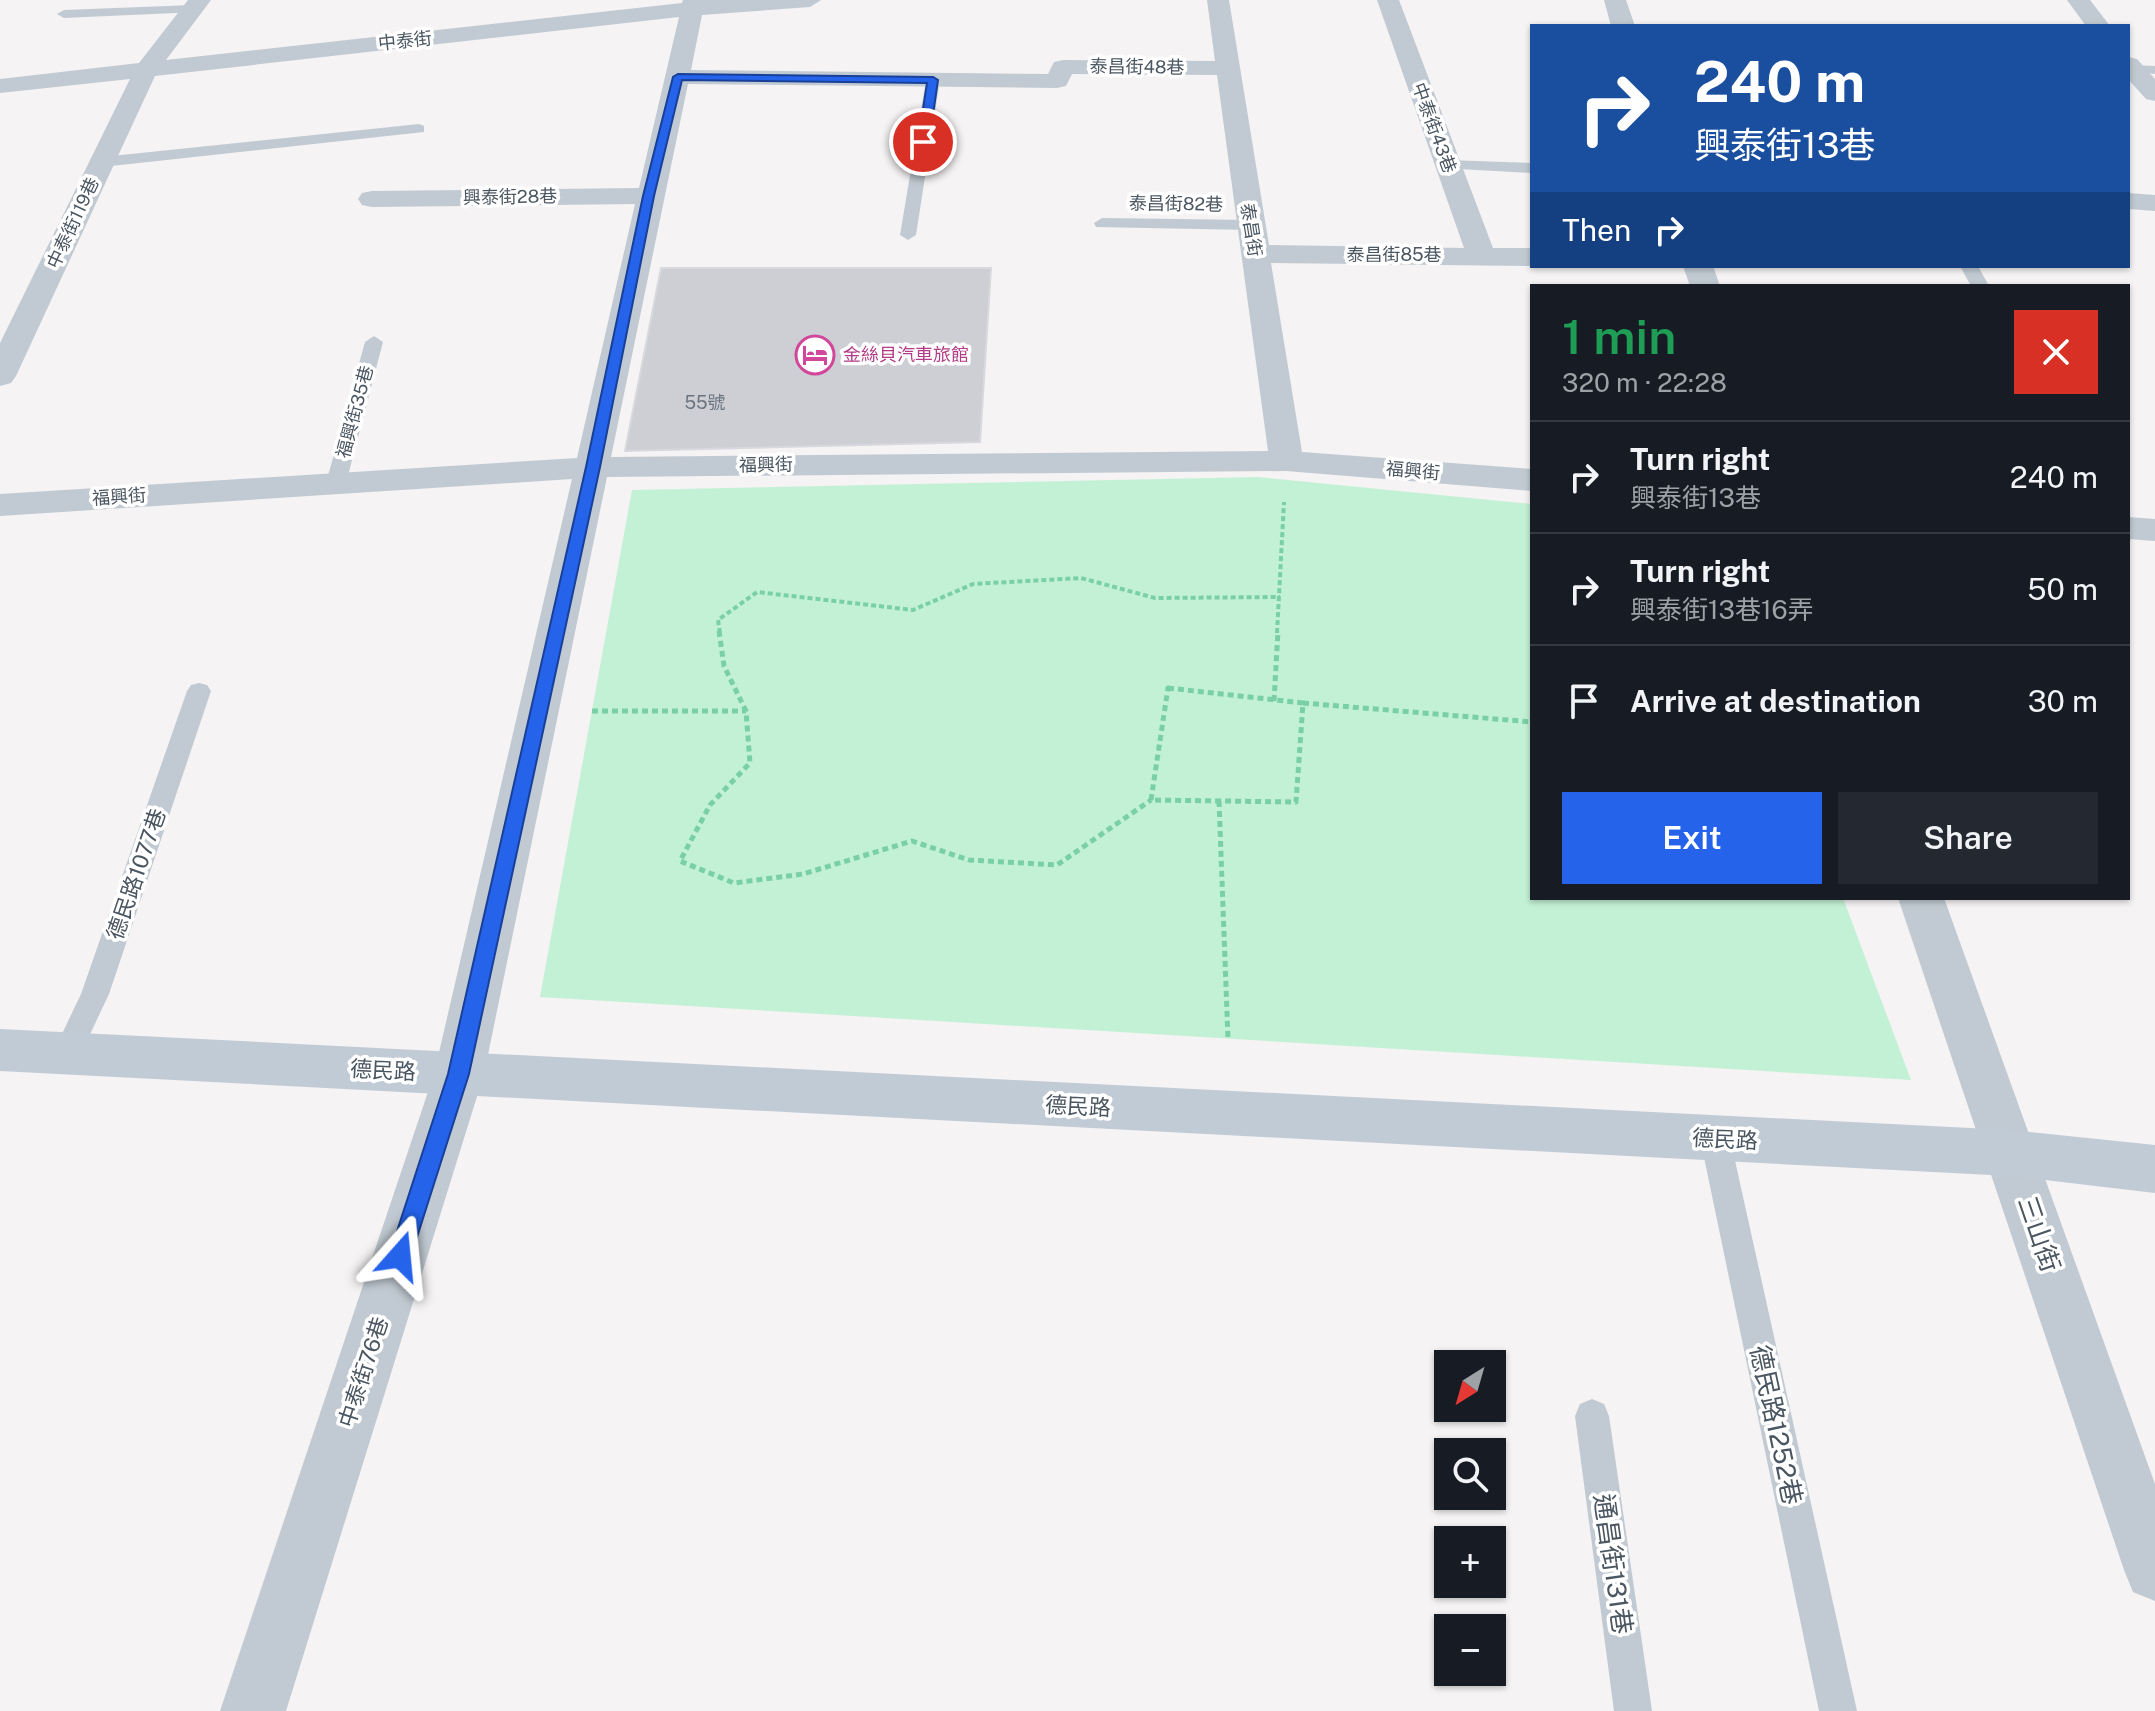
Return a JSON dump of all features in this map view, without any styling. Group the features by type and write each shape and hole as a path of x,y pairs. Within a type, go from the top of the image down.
{"street":[{"name":"中泰街","path":"0,86 693,4 810,0"},
{"name":"泰昌街","path":"1218,0 1286,461"},
{"name":"中泰街43巷","path":"1388,0 1481,255"},
{"path":"1615,0 1622,24"},
{"path":"2078,0 2096,24"},
{"name":"中泰街119巷","path":"0,376 146,70 197,4"},
{"name":"中泰街76巷","path":"253,1711 459,1074 593,467 648,196 693,4"},
{"name":"泰昌街48巷","path":"933,80 1057,81 1063,67 1227,68"},
{"path":"2138,67 2155,94"},
{"path":"678,77 933,80"},
{"name":"興泰街28巷","path":"372,199 648,196"},
{"path":"2130,201 2155,203"},
{"name":"泰昌街85巷","path":"1255,254 1530,257"},
{"name":"福興街","path":"0,505 593,467 1286,461 1530,480"},
{"path":"2130,528 2155,530"},
{"name":"三山街","path":"1922,900 2155,1570"},
{"name":"德民路","path":"0,1050 2010,1153 2155,1169"}],"lane":[{"path":"64,14 197,4"},
{"path":"908,235 933,80"},
{"path":"102,162 419,129"},
{"path":"1447,165 1530,168"},
{"name":"泰昌街82巷","path":"1102,223 1250,225"},
{"name":"福興街35巷","path":"336,483 374,342"},
{"name":"德民路1077巷","path":"66,1055 95,994 199,691"},
{"name":"德民路1252巷","path":"1715,1138 1838,1711"},
{"name":"通昌街131巷","path":"1592,1416 1633,1711"}],"path":[{"path":"1274,701 1286,461"},
{"path":"1280,597 1155,598 1081,578 973,584 913,610 757,592 718,620 724,666 746,711 750,763 710,805 680,861 734,883 803,874 912,841 969,860 1057,865 1151,800 1296,802 1303,703"},
{"path":"1151,800 1168,688 1274,701 1530,722"},
{"path":"592,711 746,711"},
{"path":"1219,801 1228,1039"}],"green space":[{"path":"1258,477 1530,504 1530,900 1844,900 1911,1080 540,997 632,490"}],"building":[{"name":"金絲貝汽車旅館","path":"661,268 991,268 980,442 625,451"}],"place":[{"name":"金絲貝汽車旅館","path":"815,355"}],"route":[{"path":"400,1256 459,1074 593,467 648,196 678,77 933,80 923,142"}]}
